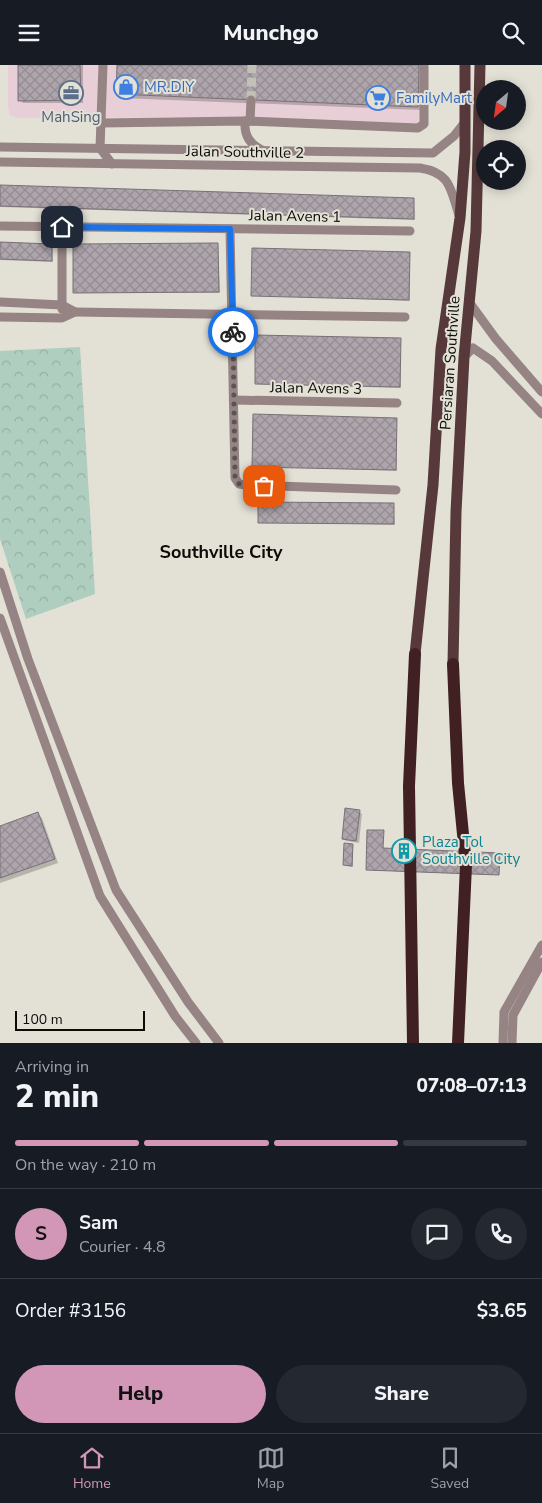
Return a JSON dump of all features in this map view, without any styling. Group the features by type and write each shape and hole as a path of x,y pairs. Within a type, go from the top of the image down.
{"highway":[{"path":"413,1043 410,786 415,654"},
{"path":"453,664 458,783 466,865 458,1043"}],"main road":[{"name":"Persiaran Southville","path":"415,654 432,485 441,349 460,217 465,152 465,65"},
{"name":"Persiaran Southville","path":"453,664 456,512 464,357 476,231 480,65"}],"street":[{"path":"103,65 100,148 112,164"},
{"path":"101,123 247,121 418,128 424,124 424,65"},
{"path":"251,100 246,137 254,146 267,152"},
{"name":"Jalan Southville 2","path":"0,147 433,153 454,136 465,122"},
{"name":"Jalan Southville 2","path":"0,162 420,167 437,171 447,182 460,217"},
{"name":"Jalan Avens 1","path":"0,226 410,231"},
{"path":"62,227 62,318"},
{"path":"230,229 235,478 239,484 396,490"},
{"path":"75,312 62,305 1,302 1,317 62,318 75,312 232,316 405,317"},
{"path":"469,302 496,339 542,392"},
{"path":"33,303 34,318"},
{"path":"464,357 473,348 487,357 542,414"},
{"name":"Jalan Avens 3","path":"234,400 397,403"},
{"path":"0,572 28,659 116,890 188,1002 219,1043"},
{"path":"0,618 100,896 175,1016 196,1043"},
{"path":"100,896 116,890"},
{"path":"503,1043 504,1012 542,945"},
{"path":"512,1043 513,1015 542,962"}],"shaded area":[{"path":"8,65 420,65 420,122 416,125 245,117 17,118 10,115 8,106"}],"green space":[{"path":"80,347 95,594 26,619 0,539 0,351"}],"building":[{"path":"18,65 80,65 81,100 18,101"},
{"path":"117,65 419,65 418,107 116,94"},
{"path":"0,185 414,198 414,219 0,206"},
{"path":"0,242 52,244 52,261 0,259"},
{"path":"218,243 219,292 73,293 73,244"},
{"path":"252,248 410,252 409,300 251,296"},
{"path":"255,335 401,338 400,387 255,384"},
{"path":"253,414 397,418 396,470 252,467"},
{"path":"258,502 394,503 394,524 258,523"},
{"path":"345,808 360,810 356,841 342,839"},
{"path":"38,812 55,859 0,878 0,826"},
{"name":"Plaza Tol Southville City","path":"367,830 384,830 383,848 500,853 499,875 366,870"},
{"path":"344,843 353,844 352,866 343,865"}],"tunnel":[{"path":"251,100 252,65"}],"way so far":[{"path":"233,332 235,478 239,484 264,486"}],"place":[{"name":"MR.DIY","path":"126,87"},
{"name":"MahSing","path":"71,93"},
{"name":"FamilyMart","path":"378,98"},
{"name":"Plaza Tol Southville City","path":"404,851"}],"district":[{"name":"Southville City","path":"221,552"}],"route":[{"path":"62,227 230,229 233,332"}]}
